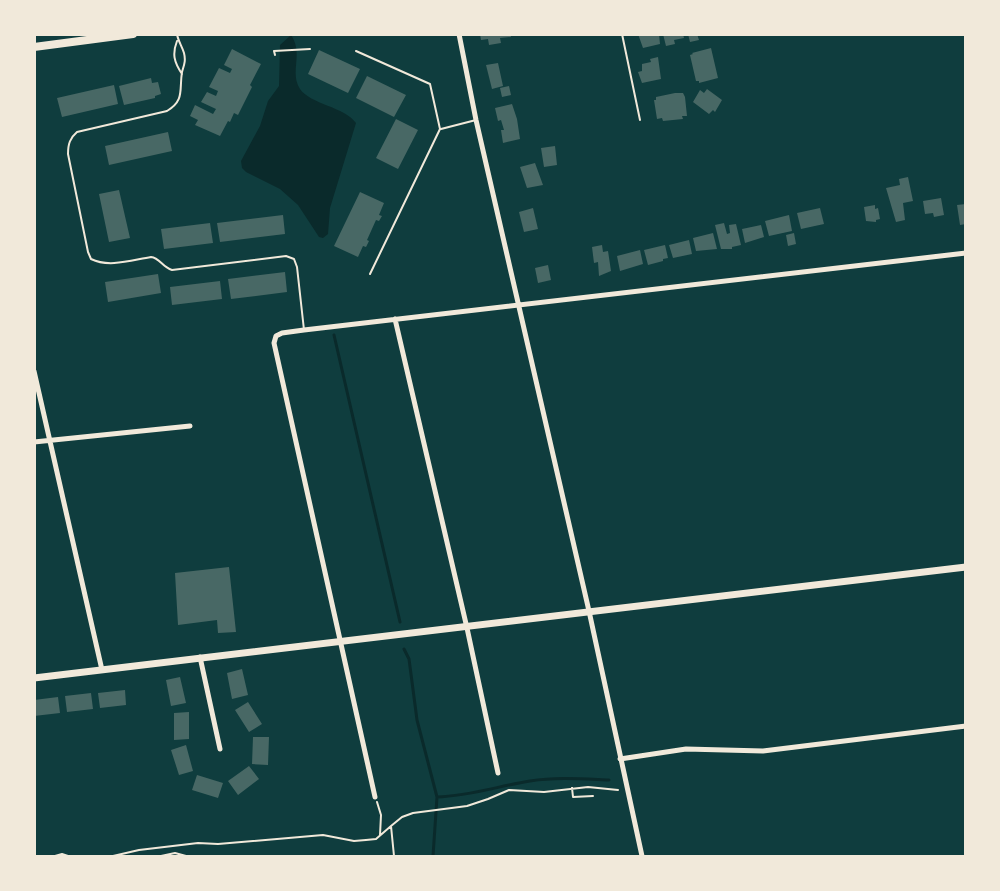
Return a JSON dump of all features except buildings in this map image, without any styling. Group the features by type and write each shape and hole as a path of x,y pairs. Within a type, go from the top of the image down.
{"main road":[{"path":"34,47 133,34"}],"street":[{"path":"459,34 476,120 589,612 642,856"},
{"path":"375,797 274,343 276,336 282,333 395,319 966,253"},
{"path":"395,319 467,628 498,773"},
{"path":"34,371 102,670"},
{"path":"34,442 189,426"},
{"path":"34,678 966,567"},
{"path":"200,657 220,749"},
{"path":"621,759 686,749 762,751 966,726"}],"lane":[{"path":"177,34 173,50 175,63 182,74"},
{"path":"622,34 640,120"},
{"path":"177,39 183,50 185,62 180,98 175,106 167,111 77,132 71,137 68,154 91,259 99,263 109,263 151,257 157,258 166,268 172,270 286,256 294,259 297,267 304,330"},
{"path":"356,51 430,84 440,129 370,274"},
{"path":"440,129 476,120"}],"path":[{"path":"275,54 274,51 310,49"},
{"path":"113,856 139,850 198,843 218,844 323,835 354,841 366,840 376,838 402,817 467,806 488,800 509,789 544,792 572,788 618,790"},
{"path":"572,788 573,797 593,796"},
{"path":"375,797 381,815 380,835"},
{"path":"391,826 393,856"},
{"path":"162,856 175,853 186,856"},
{"path":"55,856 62,854 68,856"}],"water":[{"path":"291,35 295,42 296,76 300,89 311,98 344,113 356,123 330,208 328,234 323,238 319,237 298,205 280,189 242,168 241,161 260,126 268,101 279,86 280,45"}],"waterway":[{"path":"334,335 400,622"},
{"path":"404,649 409,659 417,720 437,797 461,795 540,780 609,780"},
{"path":"433,856 437,797"}]}
